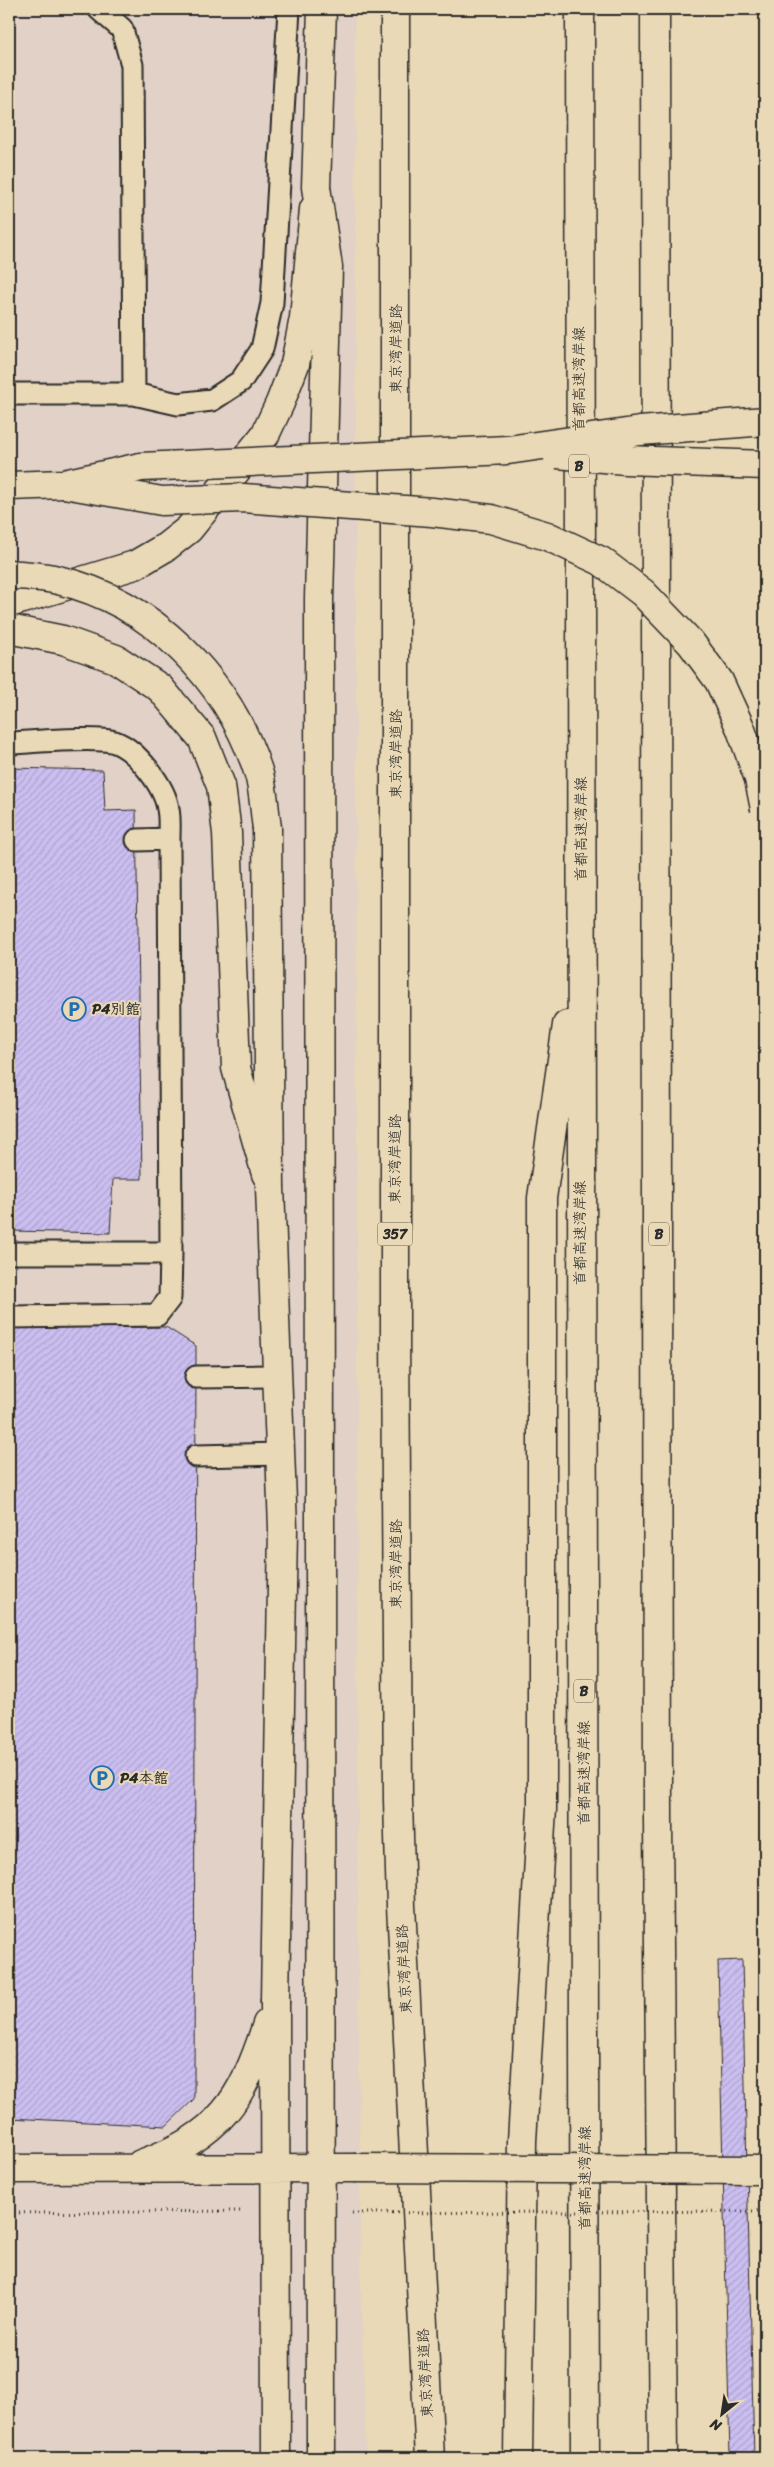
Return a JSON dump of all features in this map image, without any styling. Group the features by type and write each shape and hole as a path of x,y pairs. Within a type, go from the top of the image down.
{"main road":[{"path":"9,603 134,565 166,547 189,529 265,436 295,364 304,318 316,187 322,9"},
{"name":"東京湾岸道路","path":"395,9 395,1340 398,1800 401,1906 430,2458"},
{"name":"首都高速湾岸線","path":"580,9 579,500 582,923 580,1205 585,1806 585,2458"},
{"name":"B","path":"655,9 658,1820 663,2458"},
{"path":"316,187 328,267 320,599 319,2168 321,2458"},
{"path":"9,486 64,484 141,467 508,450 640,431 765,421"},
{"path":"508,450 626,460 765,465"},
{"path":"64,484 162,500 243,498 432,512 491,519 547,536 601,561 644,593 691,643 719,682 740,727 760,779 765,809"},
{"path":"9,574 58,580 99,594 142,616 182,648 216,686 240,725 259,773 267,828 270,1188 283,1528 275,2001 276,2458"},
{"path":"9,629 63,640 116,659 160,688 202,738 221,786 227,833 236,1068 270,1188"},
{"path":"518,2458 522,2141 542,1810 542,1198 582,923"},
{"path":"125,2170 170,2153 198,2138 222,2115 245,2084 275,2001"},
{"path":"9,2169 765,2170"}],"lane":[{"path":"99,9 122,29 132,65 134,394"},
{"path":"9,394 134,394 178,404 212,400 241,381 262,349 272,303 289,9"},
{"path":"9,743 95,740 116,742 137,758 156,777 168,808 171,1253 170,1298 157,1315 9,1317"},
{"path":"137,840 169,839"},
{"path":"9,1253 171,1253"},
{"path":"196,1377 278,1376"},
{"path":"196,1456 281,1454"}],"path":[{"path":"9,2213 246,2210"},
{"path":"352,2213 765,2211"}],"shaded area":[{"path":"9,9 355,9 358,1960 361,2282 366,2458 9,2458"}],"building":[{"name":"P4別館","path":"9,768 103,770 105,811 136,810 142,1179 113,1179 110,1233 9,1231"},
{"name":"P4本館","path":"166,1327 196,1346 194,2099 166,2126 9,2118 9,1328"},
{"path":"742,1960 754,2458 730,2458 718,1961"}],"place":[{"name":"P4別館","path":"74,1009"},
{"name":"P4本館","path":"102,1778"}]}
